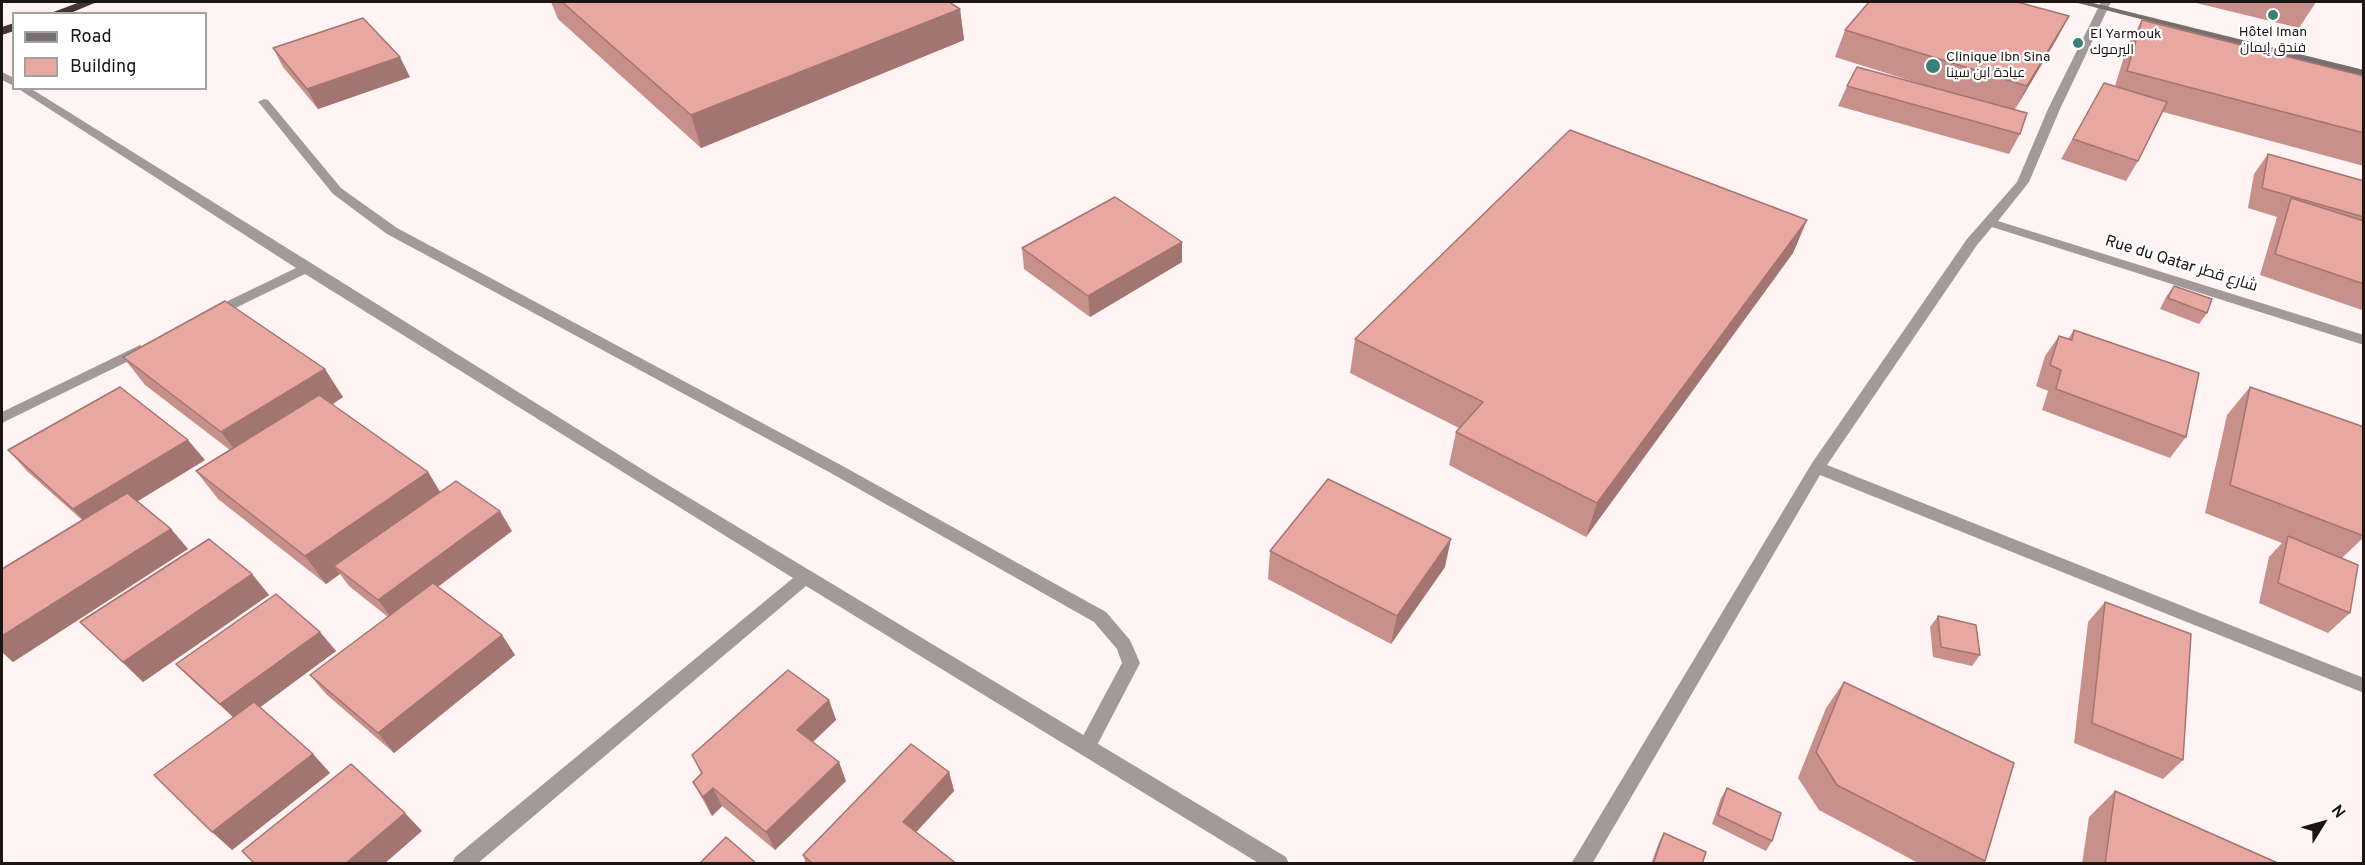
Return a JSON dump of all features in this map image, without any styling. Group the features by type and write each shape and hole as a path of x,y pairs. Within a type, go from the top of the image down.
{"highway":[{"path":"60,12 91,2"}],"street":[{"path":"2079,2 2105,4 2364,73"},
{"path":"1581,864 1817,467 1988,222 2011,199 2023,182 2054,109 2105,4"},
{"path":"25,90 304,269 805,577 1279,864"},
{"path":"264,102 337,190 392,231 834,468 1100,617 1124,645 1131,663 1086,747"},
{"name":"Rue du Qatar شارع قطر","path":"1988,222 2364,340"},
{"path":"200,320 304,269"},
{"path":"2,418 158,341"},
{"path":"1817,467 2364,686"},
{"path":"462,864 805,577"}],"building":[{"path":"562,2 949,2 960,9 691,115"},
{"path":"1869,2 2017,2 2069,16 2027,86 1845,30"},
{"path":"363,18 400,57 307,89 273,48"},
{"path":"2142,20 2364,76 2364,133 2127,71"},
{"path":"1857,67 2027,113 2020,134 1847,86"},
{"path":"2104,83 2167,102 2138,161 2073,139"},
{"path":"1570,130 1807,220 1597,503 1456,432 1483,402 1355,339"},
{"path":"2268,154 2364,181 2364,217 2262,188"},
{"path":"1115,197 1182,242 1088,296 1022,248"},
{"path":"2291,198 2364,221 2364,284 2275,254"},
{"path":"2174,286 2212,299 2207,313 2168,298"},
{"path":"225,301 325,369 221,432 123,357"},
{"path":"2074,330 2199,373 2186,437 2056,389 2061,370 2050,365 2059,336 2072,340"},
{"path":"120,387 188,440 73,509 8,450"},
{"path":"2250,387 2364,427 2364,536 2230,485"},
{"path":"319,395 428,472 305,556 196,471"},
{"path":"1328,479 1451,539 1397,616 1270,551"},
{"path":"456,481 500,511 378,600 334,566"},
{"path":"127,493 171,529 2,636 2,569"},
{"path":"2288,536 2358,565 2350,613 2278,583"},
{"path":"209,539 252,574 123,662 80,622"},
{"path":"433,583 502,635 378,733 310,675"},
{"path":"276,594 320,632 220,704 176,664"},
{"path":"2105,602 2191,634 2183,760 2092,723"},
{"path":"1938,616 1976,625 1980,655 1941,647"},
{"path":"788,670 829,700 797,730 839,762 766,832 713,788 703,797 693,782 702,773 692,755"},
{"path":"1844,682 2014,763 1985,861 1837,785 1816,752"},
{"path":"254,702 313,754 212,832 154,775"},
{"path":"911,744 949,772 903,822 957,864 813,864 803,855"},
{"path":"351,764 405,813 345,864 255,864 242,851"},
{"path":"1727,788 1781,813 1772,841 1718,815"},
{"path":"2115,791 2280,864 2105,864"},
{"path":"1664,833 1706,852 1702,864 1653,864"},
{"path":"726,837 757,864 699,864"}],"place":[{"name":"Hôtel Iman فندق إيمان","path":"2273,15"},
{"name":"El Yarmouk اليرموك","path":"2078,43"},
{"name":"Clinique Ibn Sina عيادة ابن سينا","path":"1933,66"}]}
